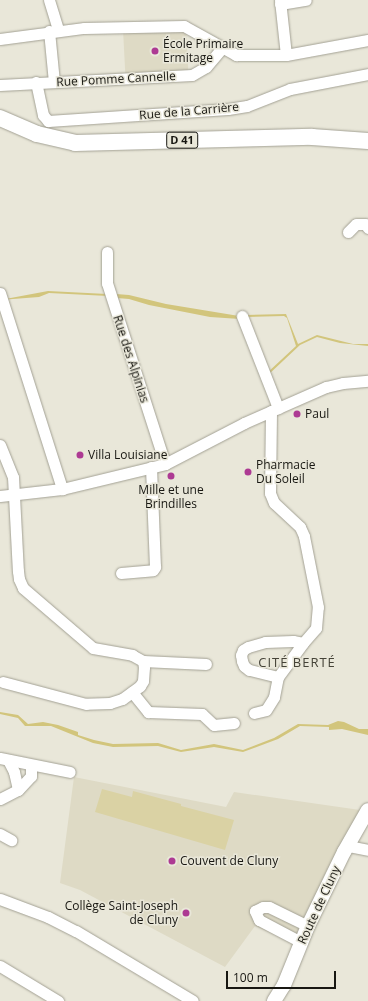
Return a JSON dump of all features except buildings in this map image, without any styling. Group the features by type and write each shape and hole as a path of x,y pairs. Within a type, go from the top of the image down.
{"highway":[{"name":"D 41","path":"0,118 37,134 75,143 312,137 368,141"},
{"name":"D 41","path":"0,128 42,144 68,150 96,152 308,146 368,149"}],"main road":[{"name":"Route de Cluny","path":"274,1001 284,985 308,926 348,846 368,810"}],"street":[{"path":"49,0 53,31 54,82"},
{"path":"286,55 280,2 306,0"},
{"path":"0,39 84,28 184,26 196,31 222,48 236,55 286,55 368,40"},
{"name":"Rue Pomme Cannelle","path":"0,84 192,74 206,67 222,48"},
{"name":"Rue de la Carrière","path":"36,82 43,115 48,121 228,109 247,106 290,89 368,74"},
{"path":"348,232 356,224 365,224 368,228"},
{"name":"Rue des Alpinias","path":"107,252 109,289 165,464"},
{"path":"1,298 62,488"},
{"path":"242,316 274,410 270,493 274,503 300,527 304,536 318,607 316,628 278,677 274,697 266,710 254,713"},
{"path":"0,496 62,488 165,464 209,440 326,387 343,383 368,381"},
{"path":"0,445 13,477 19,578 23,588 93,648 132,655 143,661 206,664"},
{"path":"121,573 153,570 155,567 151,467"},
{"path":"278,677 249,670 244,666 242,661 241,655 244,650 248,647 265,642 293,641 303,643"},
{"path":"3,682 86,704 110,703 122,699 143,681 143,661"},
{"path":"132,692 148,712 202,714 214,725 234,723"},
{"path":"4,759 70,772"},
{"path":"4,759 14,772 18,790"},
{"path":"0,799 18,790 31,776 31,765"},
{"path":"0,834 11,840"},
{"path":"348,846 368,850"},
{"path":"0,899 48,917 76,931 193,1001"},
{"path":"301,942 259,920 255,911 263,907 269,908 308,926"},
{"path":"0,966 58,1001"}],"shaded area":[{"name":"École Primaire Ermitage","path":"186,28 188,71 125,74 123,31"},
{"path":"48,291 107,294 108,296 49,293 39,297 0,300"},
{"path":"116,294 129,295 166,304 239,316 240,319 210,317 149,305 129,299 117,298"},
{"path":"286,314 298,344 317,335 353,344 368,344 368,346 340,343 317,337 300,345 268,375 267,373 296,346 287,318 284,316 246,317 245,315"},
{"path":"0,712 18,715 28,724 43,722 58,725 78,732 78,735 113,744 158,743 181,750 214,744 243,750 274,738 298,724 328,725 338,721 344,722 359,729 368,729 368,735 342,729 329,730 329,727 300,726 278,739 243,752 214,747 181,752 158,746 113,747 93,743 51,726 25,726 18,718 0,714"},
{"path":"74,777 226,807 234,792 360,810 295,943 255,926 225,967 80,890 60,883"},
{"path":"102,789 132,797 133,791 234,820 225,850 95,812"}],"place":[{"name":"École Primaire Ermitage","path":"155,51"},
{"name":"Paul","path":"297,414"},
{"name":"Villa Louisiane","path":"80,455"},
{"name":"Pharmacie Du Soleil","path":"248,472"},
{"name":"Mille et une Brindilles","path":"171,476"},
{"name":"Couvent de Cluny","path":"172,861"},
{"name":"Collège Saint-Joseph de Cluny","path":"186,913"}],"district":[{"name":"CITÉ BERTÉ","path":"297,662"}]}
